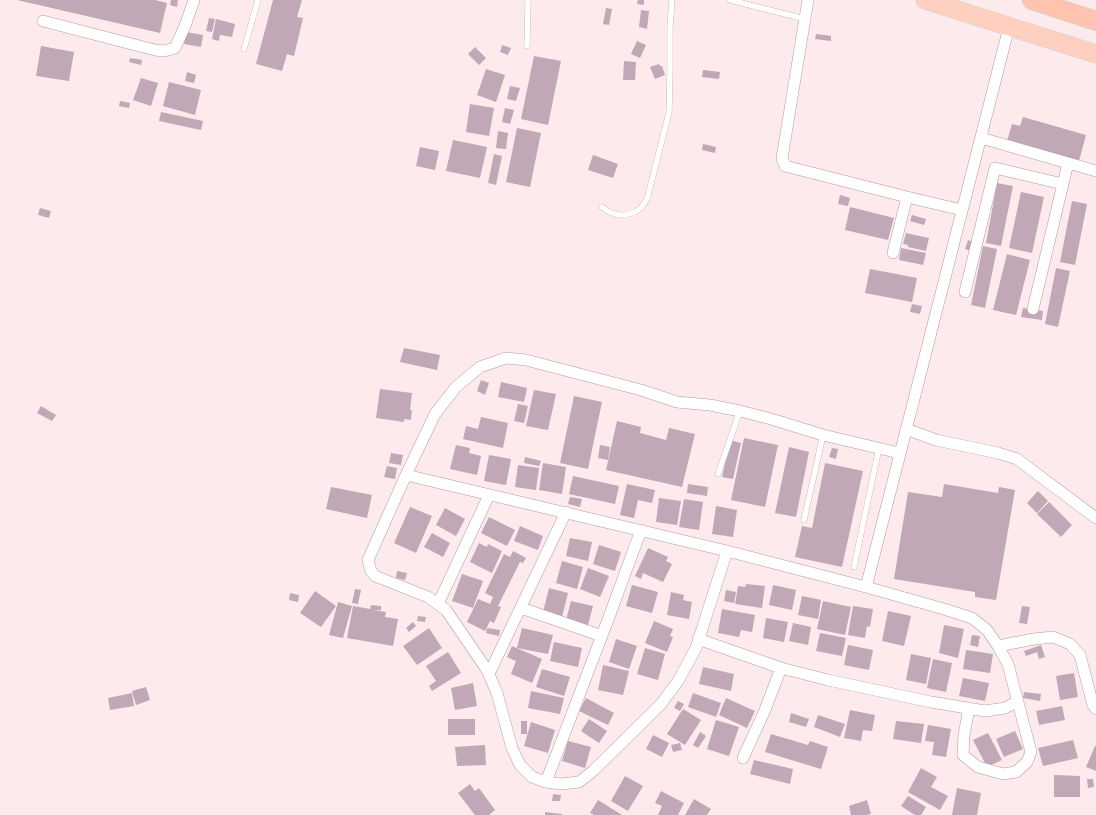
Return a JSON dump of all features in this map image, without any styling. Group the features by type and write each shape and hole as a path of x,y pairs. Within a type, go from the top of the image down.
{"highway":[{"path":"925,0 1096,54"},
{"path":"1032,0 1096,20"}],"street":[{"path":"43,21 164,51 175,48 185,26 194,0"},
{"path":"808,0 782,150 782,158 786,166 962,210"},
{"path":"866,587 899,452 1009,27"},
{"path":"981,138 1096,171"},
{"path":"1033,309 1068,163"},
{"path":"965,292 995,168 1063,184"},
{"path":"893,253 907,197"},
{"path":"727,551 696,648 678,680 661,704 594,771 579,782 561,784 546,782 532,776 520,765 512,748 498,693 489,674 472,646 446,610 428,597 375,576 371,571 368,560 435,414 456,386 480,367 506,358 526,360 641,390 677,402 710,405 740,411 772,419 823,435 899,452"},
{"path":"906,429 936,440 998,453 1017,459 1096,518"},
{"path":"406,475 727,551 866,587 972,618 987,630 1008,664 1032,752 1027,762 1016,772 1003,774 978,766 963,755 964,735 969,708"},
{"path":"438,604 489,495"},
{"path":"489,674 566,512"},
{"path":"546,782 602,636 640,530"},
{"path":"521,608 602,636"},
{"path":"998,646 1034,638 1053,637 1070,644 1080,654 1093,705 1096,709"},
{"path":"698,639 781,668 835,682 969,708 985,711 1005,708 1018,701"},
{"path":"743,758 765,710 781,668"}],"lane":[{"path":"244,49 258,0"},
{"path":"527,46 528,0"},
{"path":"602,207 609,212 618,215 625,215 641,208 647,199 669,113 670,26 672,0"},
{"path":"730,0 805,19"},
{"path":"718,474 740,411"},
{"path":"804,520 823,435"},
{"path":"854,567 879,448"}],"building":[{"path":"17,0 155,0 167,3 160,33"},
{"path":"171,0 178,0 177,7 170,5"},
{"path":"273,0 302,0 297,17 303,18 294,56 287,54 282,71 256,64"},
{"path":"638,0 644,0 644,5 637,4"},
{"path":"606,8 612,9 609,25 603,24"},
{"path":"641,10 649,11 647,29 639,27"},
{"path":"209,18 215,19 212,32 206,31"},
{"path":"216,19 235,24 232,37 220,35 219,41 212,39"},
{"path":"186,32 203,35 201,47 184,44"},
{"path":"816,34 831,36 831,41 815,39"},
{"path":"637,41 646,45 640,58 631,54"},
{"path":"502,45 511,48 508,55 500,52"},
{"path":"41,46 74,52 69,81 36,76"},
{"path":"475,47 486,58 479,65 468,54"},
{"path":"534,56 561,61 548,125 521,119"},
{"path":"130,58 142,60 141,65 129,62"},
{"path":"624,61 636,62 635,80 623,80"},
{"path":"659,64 662,66 665,75 655,79 650,67"},
{"path":"486,69 505,75 496,102 477,95"},
{"path":"703,70 720,72 719,79 702,77"},
{"path":"187,72 196,75 194,83 185,81"},
{"path":"141,78 158,83 151,106 133,100"},
{"path":"169,82 201,90 195,115 163,106"},
{"path":"510,86 520,88 516,101 507,99"},
{"path":"120,101 130,103 129,108 119,106"},
{"path":"470,104 494,108 489,136 466,132"},
{"path":"505,108 514,110 510,124 502,122"},
{"path":"161,112 203,121 201,130 159,121"},
{"path":"1023,117 1086,135 1079,161 1007,141 1012,124 1020,126"},
{"path":"517,128 541,133 530,187 506,182"},
{"path":"498,131 508,133 506,149 496,148"},
{"path":"453,140 487,147 480,178 446,171"},
{"path":"703,144 716,147 715,153 702,150"},
{"path":"420,147 439,151 435,170 416,166"},
{"path":"494,154 502,156 496,185 488,183"},
{"path":"593,155 618,164 613,178 588,170"},
{"path":"997,183 1013,186 1001,246 986,243"},
{"path":"1021,192 1044,197 1032,253 1009,248"},
{"path":"840,195 850,198 848,206 838,204"},
{"path":"1072,201 1087,204 1075,265 1060,262"},
{"path":"850,207 894,218 888,240 845,230"},
{"path":"40,208 51,211 49,218 38,215"},
{"path":"912,215 926,219 924,225 910,221"},
{"path":"906,233 929,238 926,251 908,247 908,245 903,244"},
{"path":"968,240 973,242 971,251 965,249"},
{"path":"983,246 997,249 985,308 971,305"},
{"path":"901,248 926,253 923,265 899,260"},
{"path":"1007,254 1030,260 1016,315 993,310"},
{"path":"1056,268 1070,271 1058,327 1045,324"},
{"path":"870,269 917,278 912,302 865,293"},
{"path":"912,304 922,306 920,314 910,312"},
{"path":"1023,308 1043,311 1042,320 1021,317"},
{"path":"404,348 440,355 437,370 400,362"},
{"path":"481,380 489,383 485,395 477,391"},
{"path":"501,382 527,388 524,402 498,397"},
{"path":"380,389 412,393 410,410 412,410 411,420 404,419 404,422 376,418"},
{"path":"534,390 556,394 548,430 526,426"},
{"path":"574,396 602,402 588,469 560,463"},
{"path":"518,404 528,406 524,423 514,421"},
{"path":"41,406 56,415 52,421 37,413"},
{"path":"481,417 508,423 503,448 463,439 466,426 478,429"},
{"path":"617,421 641,427 640,433 666,440 669,428 695,434 682,487 606,470"},
{"path":"744,438 778,445 765,507 731,500"},
{"path":"730,440 741,443 733,479 722,477"},
{"path":"456,445 470,448 469,453 481,456 477,475 450,469"},
{"path":"600,445 610,447 608,460 598,458"},
{"path":"789,447 809,452 796,517 775,513"},
{"path":"832,448 838,449 836,459 829,457"},
{"path":"391,453 403,455 401,465 389,463"},
{"path":"489,455 511,459 506,485 484,481"},
{"path":"525,457 541,461 539,466 524,463"},
{"path":"543,463 566,467 562,494 539,490"},
{"path":"825,463 863,471 842,567 795,557 802,526 812,528"},
{"path":"518,465 539,468 536,490 515,487"},
{"path":"387,466 397,468 395,479 384,477"},
{"path":"573,476 619,486 615,504 569,494"},
{"path":"627,484 655,490 652,503 638,500 634,518 620,515"},
{"path":"688,484 708,487 707,496 687,493"},
{"path":"944,484 998,493 999,487 1015,490 996,600 975,597 975,592 894,579 908,492 942,497"},
{"path":"331,487 372,495 367,518 326,509"},
{"path":"1038,491 1048,501 1037,513 1027,503"},
{"path":"570,497 582,499 580,507 568,504"},
{"path":"659,498 681,501 677,525 656,522"},
{"path":"684,499 703,502 699,530 679,527"},
{"path":"1049,502 1072,525 1061,537 1037,514"},
{"path":"716,506 737,510 733,537 712,534"},
{"path":"410,507 432,516 416,553 394,543"},
{"path":"445,508 465,519 456,536 436,525"},
{"path":"489,517 515,530 507,546 481,533"},
{"path":"520,526 543,536 538,550 514,541"},
{"path":"432,533 450,543 443,557 424,547"},
{"path":"570,538 592,542 588,561 566,556"},
{"path":"479,543 487,547 488,544 502,551 492,573 470,562"},
{"path":"599,545 621,552 615,571 593,564"},
{"path":"648,548 668,557 666,561 672,564 663,582 643,573 641,579 635,576"},
{"path":"513,551 526,558 523,563 520,562 498,606 501,607 494,623 490,621 485,631 467,622 478,599 490,604 493,597 485,593 504,554 510,557"},
{"path":"562,561 583,567 577,589 556,583"},
{"path":"588,568 609,576 600,597 580,589"},
{"path":"397,571 407,573 405,580 396,578"},
{"path":"462,574 483,581 473,608 452,601"},
{"path":"746,584 765,586 762,608 735,604 738,586 745,587"},
{"path":"632,585 658,592 652,613 626,606"},
{"path":"773,585 796,590 792,610 769,605"},
{"path":"549,588 568,593 562,617 543,612"},
{"path":"355,589 361,590 358,604 352,603"},
{"path":"726,590 736,592 734,603 724,601"},
{"path":"315,591 336,606 321,627 300,613"},
{"path":"671,592 684,595 683,600 692,602 689,619 667,615"},
{"path":"290,593 299,595 298,602 289,600"},
{"path":"802,596 821,600 818,619 798,615"},
{"path":"571,601 593,606 588,625 566,620"},
{"path":"823,601 851,607 845,635 817,629"},
{"path":"338,602 352,606 343,638 329,635"},
{"path":"371,605 381,606 381,610 374,610 386,612 385,617 398,619 393,646 347,638 353,606 370,609"},
{"path":"853,606 873,609 870,627 867,626 865,638 848,635"},
{"path":"1022,606 1030,607 1027,624 1019,623"},
{"path":"722,609 755,615 752,632 741,630 739,637 718,633"},
{"path":"888,611 911,616 904,646 882,641"},
{"path":"418,616 426,617 425,622 417,621"},
{"path":"766,618 788,622 784,642 763,638"},
{"path":"654,621 673,629 670,636 673,637 667,652 645,643"},
{"path":"413,622 416,626 409,632 406,628"},
{"path":"793,623 811,627 808,645 789,641"},
{"path":"944,625 964,629 958,658 939,653"},
{"path":"429,628 442,648 417,665 403,646"},
{"path":"487,628 500,630 499,636 486,633"},
{"path":"522,628 553,635 548,654 517,648"},
{"path":"820,633 846,638 842,656 816,651"},
{"path":"972,635 980,636 978,647 970,645"},
{"path":"616,639 637,646 629,669 609,662"},
{"path":"554,642 582,648 578,667 550,661"},
{"path":"848,645 873,650 869,670 844,665"},
{"path":"1041,645 1045,657 1039,659 1037,652 1026,656 1024,651"},
{"path":"512,646 542,659 532,683 511,674 516,661 507,657"},
{"path":"645,648 665,654 658,680 637,674"},
{"path":"966,650 993,654 990,673 963,669"},
{"path":"448,652 461,673 432,691 429,686 436,681 426,666"},
{"path":"911,654 931,658 926,684 906,680"},
{"path":"933,659 952,663 946,692 927,688"},
{"path":"603,665 629,671 623,695 598,690"},
{"path":"703,667 734,674 731,691 699,684"},
{"path":"542,669 570,677 564,696 536,687"},
{"path":"1074,673 1078,697 1060,700 1056,676"},
{"path":"963,678 989,683 985,701 959,696"},
{"path":"473,683 477,706 455,710 451,688"},
{"path":"146,687 150,700 136,705 132,691"},
{"path":"531,691 564,698 560,714 528,708"},
{"path":"1024,692 1041,694 1040,701 1023,698"},
{"path":"132,693 134,706 110,710 108,698"},
{"path":"693,693 721,703 716,717 688,707"},
{"path":"586,698 614,713 608,725 579,711"},
{"path":"726,698 755,711 747,728 719,715"},
{"path":"678,701 684,704 680,711 674,708"},
{"path":"1062,706 1065,720 1039,725 1036,711"},
{"path":"683,709 701,720 685,745 667,734"},
{"path":"850,710 875,715 872,731 863,730 861,741 844,738"},
{"path":"791,713 809,719 806,727 789,722"},
{"path":"818,715 845,724 840,737 814,727"},
{"path":"448,719 475,719 475,735 448,735"},
{"path":"589,719 607,731 599,743 581,731"},
{"path":"716,720 739,727 729,756 707,749"},
{"path":"521,721 527,721 527,734 521,734"},
{"path":"896,721 924,724 921,743 893,739"},
{"path":"531,722 555,730 548,753 524,746"},
{"path":"928,725 951,729 946,757 932,755 934,742 925,741"},
{"path":"1015,731 1023,749 1004,757 996,739"},
{"path":"700,732 706,736 698,748 693,745"},
{"path":"988,733 1002,760 987,767 973,740"},
{"path":"771,734 808,745 810,741 828,747 821,769 765,752"},
{"path":"653,735 669,743 662,757 646,749"},
{"path":"1073,740 1078,758 1043,766 1038,748"},
{"path":"568,741 591,747 585,768 562,761"},
{"path":"680,743 682,750 673,752 671,745"},
{"path":"485,745 486,765 457,766 455,747"},
{"path":"1096,746 1096,771 1086,767"},
{"path":"754,760 793,769 790,784 750,774"},
{"path":"921,768 937,777 931,787 948,796 940,810 908,792"},
{"path":"1054,775 1080,776 1080,797 1054,797"},
{"path":"625,776 643,786 628,811 611,801"},
{"path":"1087,779 1093,779 1094,787 1088,788"},
{"path":"470,784 475,791 479,788 495,810 489,815 475,815 458,793"},
{"path":"957,788 981,793 977,815 952,815"},
{"path":"661,791 684,803 678,815 658,815 662,806 655,803"},
{"path":"553,794 561,795 560,801 552,801"},
{"path":"908,796 926,807 921,815 915,815 901,806"},
{"path":"694,799 711,809 707,815 685,815"},
{"path":"598,800 622,815 594,815 590,813"},
{"path":"867,800 871,814 851,815 849,806"},
{"path":"545,812 562,814 562,815 545,815"}]}
